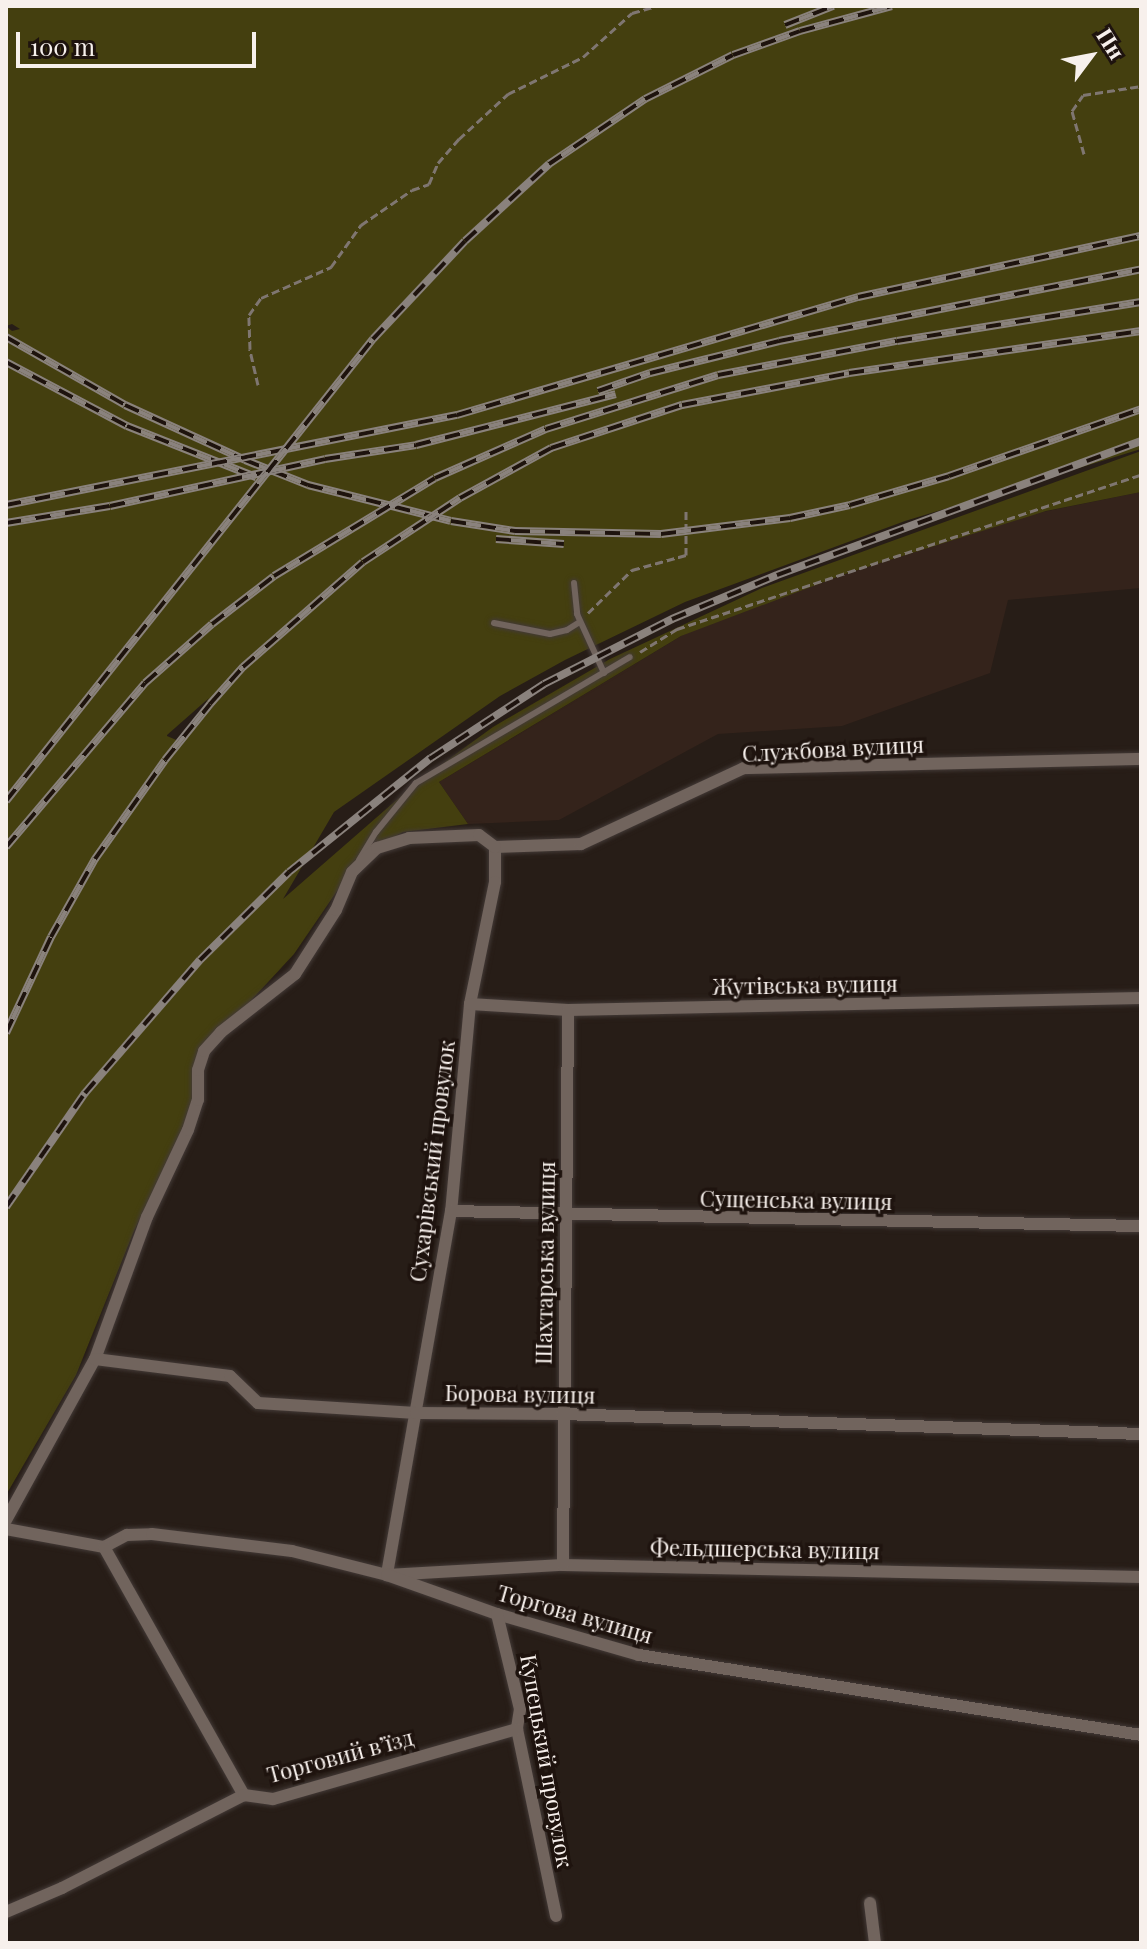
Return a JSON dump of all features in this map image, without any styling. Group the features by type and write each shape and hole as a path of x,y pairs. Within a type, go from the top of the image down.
{"street":[{"name":"Службова вулиця","path":"352,872 377,848 409,838 479,835 495,847 581,844 744,768 1141,759"},
{"name":"Сухарівський провулок","path":"387,1575 451,1211 470,1004 495,882 495,847"},
{"path":"6,1520 95,1359 147,1217 188,1130 198,1100 198,1070 204,1051 221,1032 295,974 336,910 352,872"},
{"name":"Жутівська вулиця","path":"470,1004 568,1010 1141,998"},
{"name":"Шахтарська вулиця","path":"563,1565 568,1010"},
{"name":"Сущенська вулиця","path":"451,1211 566,1216 1141,1226"},
{"name":"Борова вулиця","path":"95,1359 230,1376 258,1403 416,1413 562,1414 1141,1434"},
{"name":"Торгова вулиця","path":"6,1529 104,1547 127,1535 188,1536 292,1551 387,1575 497,1614 639,1655 1141,1735"},
{"path":"104,1547 244,1795"},
{"name":"Фельдшерська вулиця","path":"387,1575 563,1565 1141,1577"},
{"name":"Купецький провулок","path":"497,1614 520,1709 517,1729 556,1916"},
{"name":"Торговий в’їзд","path":"6,1912 62,1888 244,1795 273,1799 517,1729"},
{"path":"870,1903 875,1943"}],"lane":[{"path":"574,583 580,622 604,673"},
{"path":"494,623 550,634 567,630 580,622"},
{"path":"352,872 376,832 416,783 630,657"}],"path":[{"path":"258,385 250,349 249,315 261,298 331,267 361,225 412,190 429,184 438,163 459,139 508,94 583,57 632,13 657,6"},
{"path":"1084,154 1072,111 1083,95 1141,86"},
{"path":"630,657 677,629 1141,475"},
{"path":"580,622 632,570 686,555 686,508"}],"shaded area":[{"path":"6,6 1141,6 1141,449 905,521 685,602 565,660 500,696 334,812 283,899 416,783 493,727 610,659 762,588 1141,451 1141,492 1046,511 845,574 681,636 439,782 468,824 403,832 363,853 294,954 207,1048 190,1112 134,1231 76,1375 6,1495","holes":["12,324 20,329 12,331 6,326","209,698 181,742 167,735"]},
{"path":"1141,492 1141,588 1008,600 990,673 842,726 718,734 559,820 468,824 439,782 706,621 1008,519"}],"railway":[{"path":"785,25 833,6"},
{"path":"6,801 373,339 465,241 549,164 645,99 733,55 800,31 892,6"},
{"path":"6,505 457,415 858,297 1141,236"},
{"path":"598,391 650,373 779,341 1141,269"},
{"path":"6,847 145,683 212,624 274,576 435,478 546,429 718,375 897,341 1141,302"},
{"path":"6,1033 51,937 95,859 165,760 210,704 243,667 363,562 460,498 551,448 682,405 849,373 1141,331"},
{"path":"6,337 125,405 308,485 451,521 515,531 661,534 790,518 850,505 949,476 1141,409"},
{"path":"6,362 127,426 256,477"},
{"path":"6,523 110,506 325,459 416,445 616,394"},
{"path":"6,1207 85,1093 200,960 289,872 431,758 544,684 672,619 777,575 1141,441"},
{"path":"496,539 564,544"}]}
